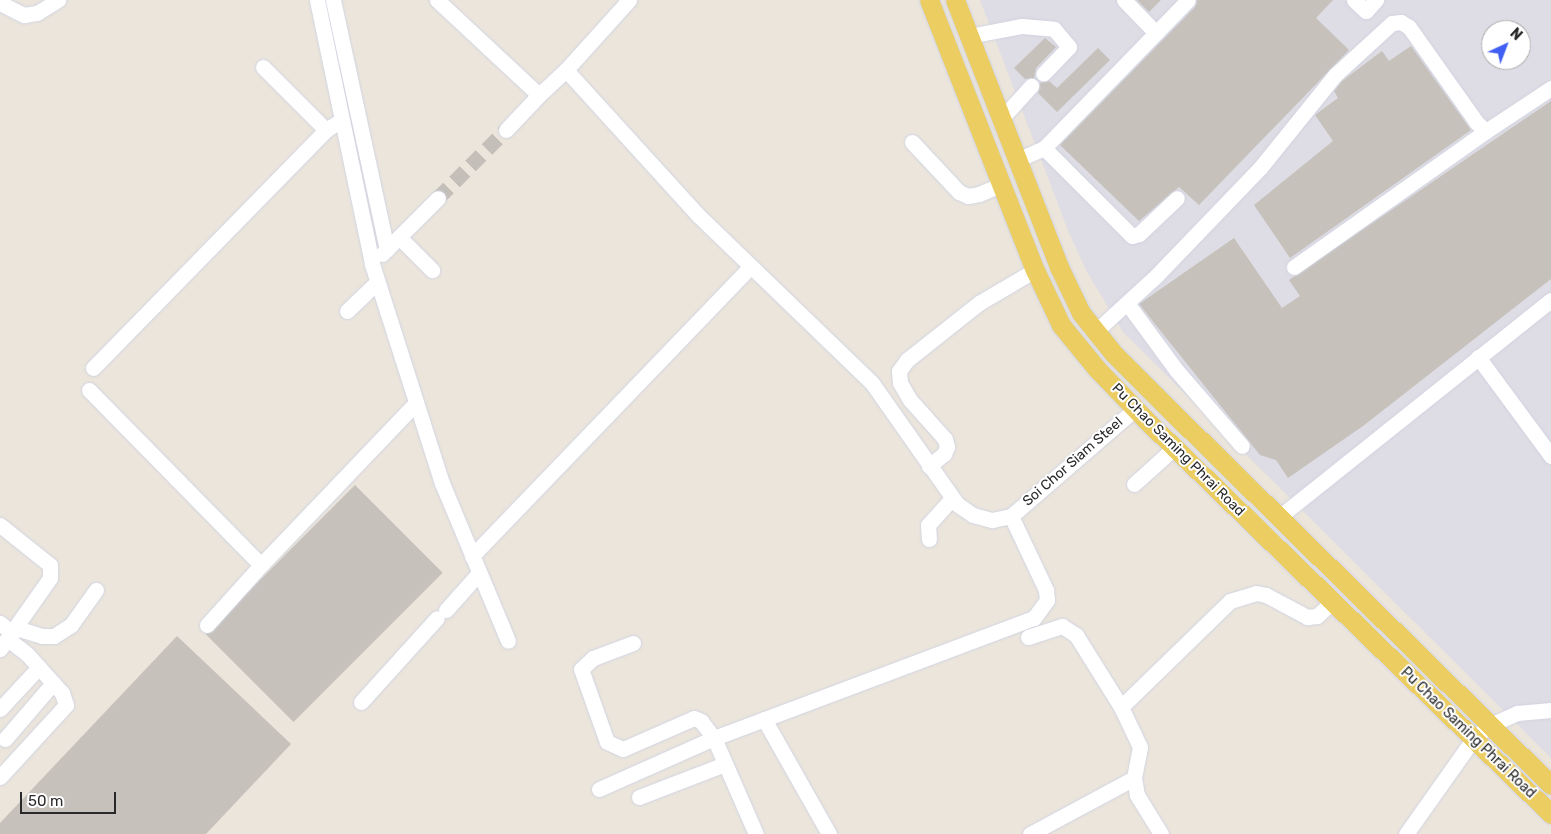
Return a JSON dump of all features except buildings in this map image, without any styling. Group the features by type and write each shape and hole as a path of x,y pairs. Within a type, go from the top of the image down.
{"main road":[{"name":"Pu Chao Saming Phrai Road","path":"930,0 1035,270 1061,325 1097,369 1174,448 1551,814"},
{"name":"Pu Chao Saming Phrai Road","path":"955,0 1059,267 1081,312 1142,382 1546,780"}],"street":[{"path":"0,4 24,16 37,13 58,0"},
{"path":"317,0 340,121 377,282 442,483 508,641"},
{"path":"333,0 387,249"},
{"path":"437,0 539,94"},
{"path":"506,130 539,94 566,70 629,0"},
{"path":"1124,0 1156,33"},
{"path":"1017,160 1044,148 1188,0"},
{"path":"1354,0 1366,11 1376,0"},
{"path":"1096,331 1260,168 1334,75 1392,23 1401,22 1409,28 1477,123 1486,131"},
{"path":"969,36 1022,26 1054,29 1069,47 1043,74"},
{"path":"263,66 326,130"},
{"path":"566,70 750,267 872,383 952,498 972,515 992,520 1011,516 1046,590 1047,600 1034,618 714,738 598,789"},
{"path":"1001,119 1031,86"},
{"path":"1294,267 1486,131 1551,88"},
{"path":"92,368 326,130 340,121"},
{"path":"912,142 959,192 968,196 979,194 1002,184"},
{"path":"1044,148 1132,236 1139,234 1177,198"},
{"path":"372,264 438,198"},
{"path":"399,237 432,270"},
{"path":"472,556 750,267"},
{"path":"929,466 944,454 947,446 944,439 910,400 900,383 899,371 907,360 980,303 1035,270"},
{"path":"347,311 377,282"},
{"path":"1279,517 1551,300"},
{"path":"1127,302 1177,371 1242,446"},
{"path":"1478,357 1551,456"},
{"path":"89,390 260,565"},
{"path":"207,626 260,565 416,403"},
{"name":"Soi Chor Siam Steel","path":"1011,516 1135,409"},
{"path":"1134,484 1174,448"},
{"path":"929,539 928,525 952,498"},
{"path":"0,525 50,565 50,578 9,637"},
{"path":"361,702 479,573"},
{"path":"9,637 54,636 71,626 96,590"},
{"path":"1121,707 1230,601 1256,593 1266,595 1308,617 1317,616 1333,601"},
{"path":"0,623 9,637 54,683 62,693 66,705 0,778"},
{"path":"1028,637 1062,626 1070,629 1121,707 1140,747 1134,778 1137,795 1161,834"},
{"path":"633,643 593,658 581,669 607,742 623,749 694,718 709,727 756,834"},
{"path":"0,709 39,667"},
{"path":"4,739 54,683"},
{"path":"1406,834 1474,738 1490,725 1517,712 1551,710"},
{"path":"764,719 829,834"},
{"path":"639,797 725,764"},
{"path":"1030,834 1134,778"}],"shaded area":[{"path":"980,0 1551,0 1551,758 1123,332 1087,272 1069,233"}],"tunnel":[{"path":"438,198 506,130"}]}
